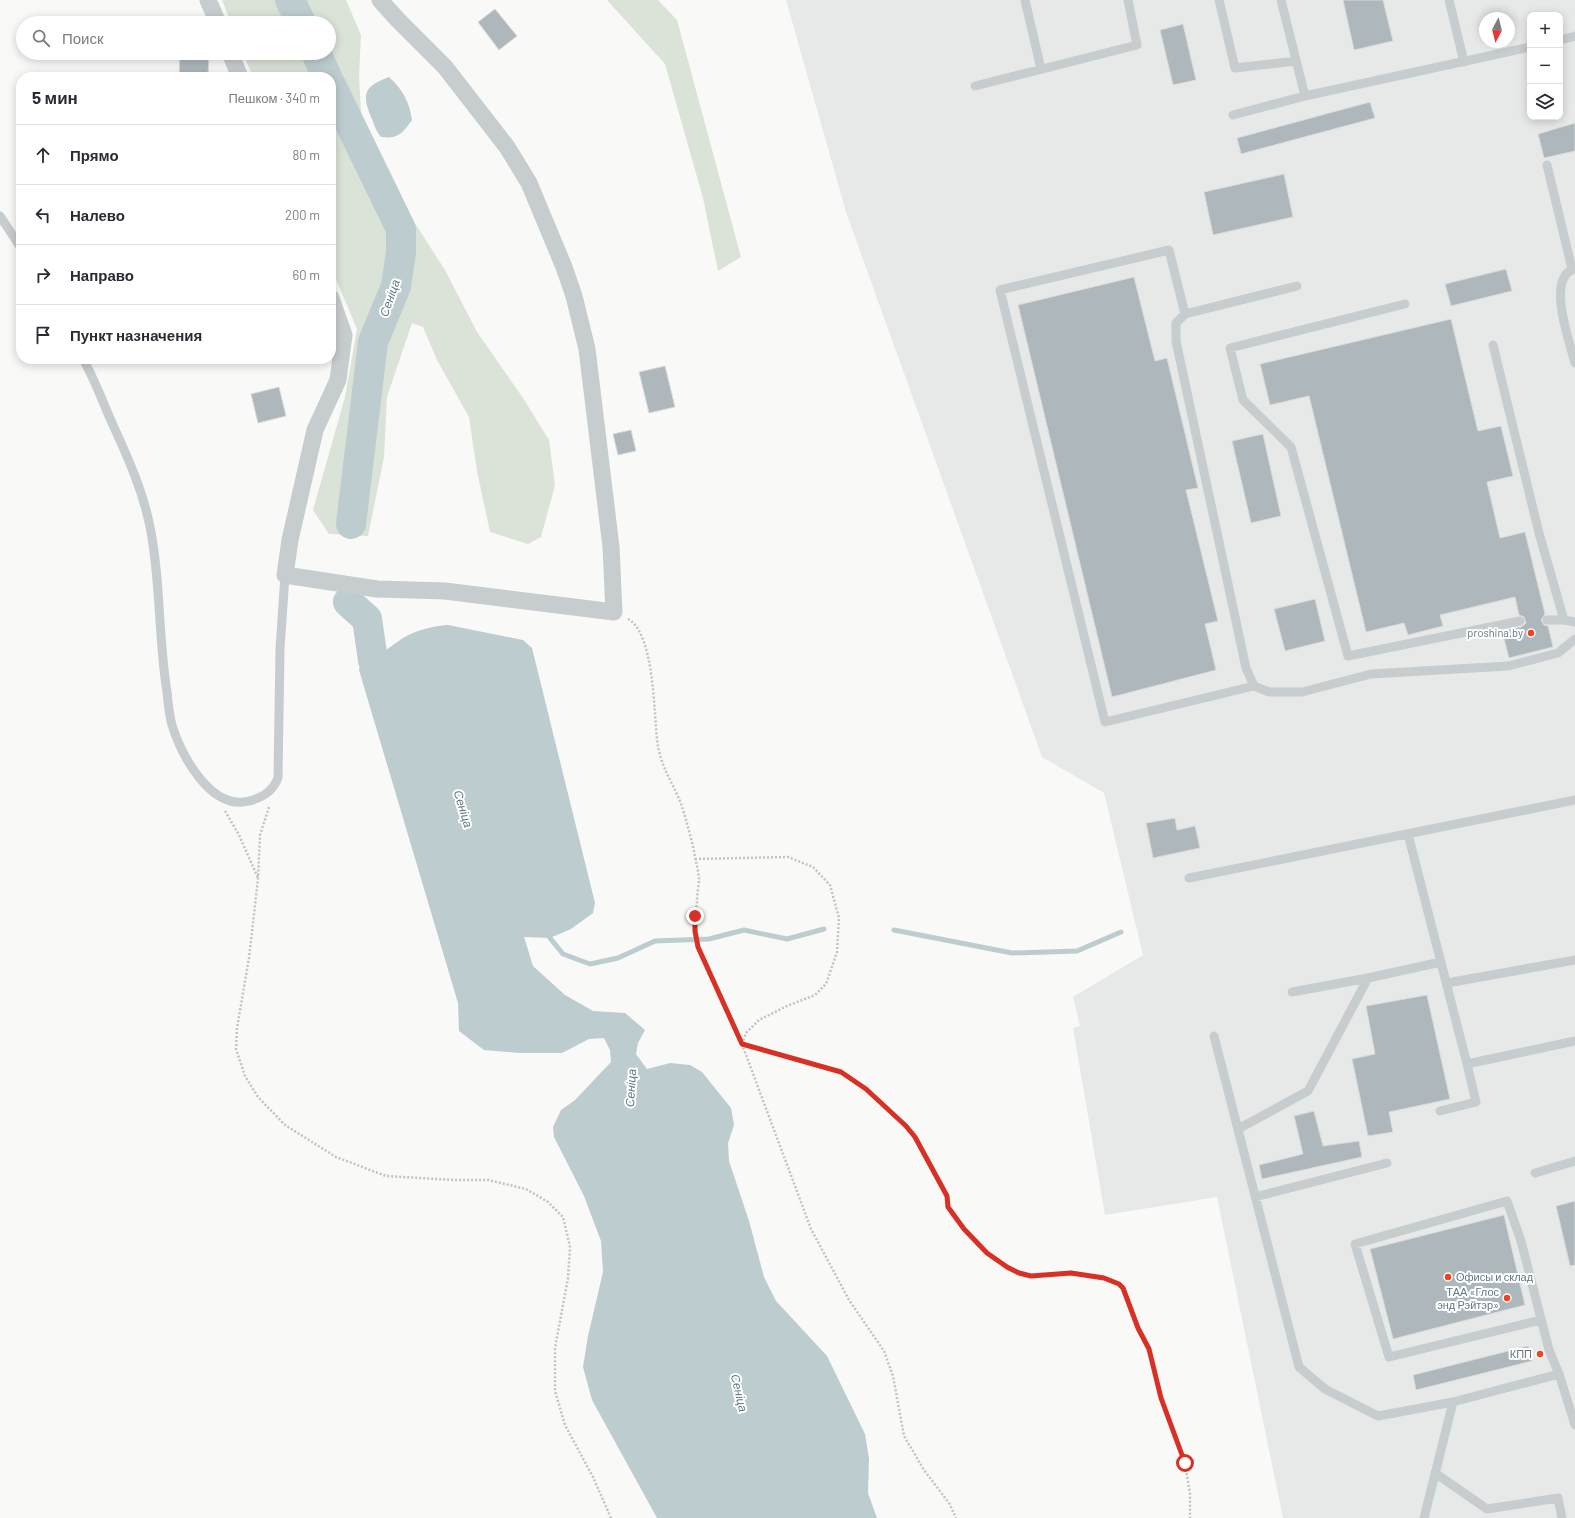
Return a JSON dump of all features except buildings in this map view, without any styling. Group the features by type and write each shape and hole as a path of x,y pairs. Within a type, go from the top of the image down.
{"street":[{"path":"208,0 215,16"},
{"path":"336,312 344,335 338,380 315,430 290,540 285,575 377,589 445,591 614,612 612,553 587,348 574,296 564,267 529,183 507,147 445,67 380,0"},
{"path":"233,60 238,72"}],"lane":[{"path":"1025,0 1041,69"},
{"path":"975,86 1137,44 1128,0"},
{"path":"1219,0 1235,68 1296,61"},
{"path":"1282,0 1305,96"},
{"path":"1449,0 1464,62"},
{"path":"1563,39 1575,36"},
{"path":"1233,115 1305,96 1464,62 1527,47"},
{"path":"1547,165 1573,269 1561,282 1559,298 1575,363"},
{"path":"0,216 16,240"},
{"path":"1185,314 1169,250 1000,290 1105,722 1254,686 1270,692 1302,692 1371,674 1508,666 1558,653 1575,639"},
{"path":"1254,686 1246,668 1176,341 1176,323 1185,314 1297,286"},
{"path":"1405,304 1230,348 1243,400 1291,447 1348,656 1520,621"},
{"path":"1493,345 1539,533 1564,620"},
{"path":"85,364 139,484 150,527 158,580 165,682 172,724 181,748 204,783 214,794 231,800 245,802 257,799 269,792 276,784 278,778 280,649 285,575"},
{"path":"1547,620 1564,620 1575,622"},
{"path":"1189,878 1575,800"},
{"path":"1408,834 1476,1102 1440,1111"},
{"path":"1446,983 1575,960"},
{"path":"1292,992 1368,978 1441,962"},
{"path":"1238,1129 1308,1091 1368,978"},
{"path":"1214,1036 1299,1367 1325,1389 1378,1416 1453,1402 1560,1374"},
{"path":"1467,1064 1575,1041"},
{"path":"1536,1173 1575,1161"},
{"path":"1255,1197 1387,1163"},
{"path":"1541,1320 1389,1357 1354,1244 1507,1201 1521,1241 1549,1350 1560,1374 1575,1425"},
{"path":"1424,1518 1453,1402"},
{"path":"1435,1473 1487,1509 1558,1498 1562,1518"}],"path":[{"path":"614,612 632,621 639,631 651,672 657,740 663,768 681,804 699,879 695,931 698,947 742,1044 811,1229 849,1300 884,1352 893,1376 904,1436 924,1470 949,1503 956,1518"},
{"path":"276,784 260,835 258,879 249,958 237,1028 236,1049 245,1076 258,1097 285,1125 336,1157 386,1176 454,1180 488,1180 526,1188 548,1202 563,1218 570,1247 568,1278 555,1348 555,1391 565,1425 611,1518"},
{"path":"214,794 239,835 258,879"},
{"path":"695,859 788,857 813,867 830,885 839,918 837,952 826,984 815,996 787,1006 759,1020 746,1033 742,1044"},
{"path":"742,1044 841,1072 866,1089 906,1126 915,1137 947,1196 948,1207 964,1229 987,1253 1007,1267 1019,1273 1031,1276 1071,1273 1104,1278 1119,1284 1123,1288 1138,1328 1149,1349 1161,1398 1185,1463 1190,1494 1190,1518"}],"shaded area":[{"path":"222,0 346,0 361,35 359,76 361,114 405,208 445,270 477,332 523,398 549,440 555,485 541,537 528,544 490,532 477,471 469,417 437,360 423,327 412,323 387,397 384,457 368,536 329,534 313,510 345,397 357,329 336,279 336,72 251,72 246,60 336,60 336,16 228,16"},
{"path":"607,0 658,0 677,20 741,257 718,271 703,198 665,64"},
{"path":"786,0 1575,0 1575,1518 1283,1518 1217,1197 1105,1215 1073,1028 1080,1026 1073,997 1143,955 1104,793 1042,757 846,212"}],"water":[{"path":"389,77 405,96 412,120 402,132 396,136 381,137 375,127 368,109 366,96 370,87"},
{"path":"448,625 523,640 532,648 595,903 593,913 571,929 550,938 524,937 533,966 565,995 593,1011 625,1013 645,1030 638,1043 636,1054 647,1069 670,1063 690,1065 702,1072 731,1108 734,1125 728,1143 729,1161 749,1221 764,1277 776,1301 827,1356 865,1434 869,1459 868,1493 877,1518 657,1518 592,1400 583,1367 588,1336 603,1272 601,1241 584,1196 554,1137 553,1127 561,1110 575,1100 611,1062 610,1050 604,1038 589,1039 562,1053 520,1053 484,1050 459,1031 458,1003 359,670 360,664 377,656 408,635 436,626"}],"waterway":[{"name":"Сеніца","path":"290,0 298,16"},
{"name":"Сеніца","path":"319,60 325,72"},
{"name":"Сеніца","path":"336,95 401,229 401,252 396,286 373,342 351,524"},
{"name":"Сеніца","path":"348,602 367,619 373,660 408,684"},
{"path":"550,938 563,954 590,964 618,958 655,941 709,939 744,930 787,939 824,929"},
{"path":"894,930 1012,953 1077,951 1121,932"}],"place":[{"name":"proshina.by","path":"1531,633"},
{"name":"Офисы и склад","path":"1448,1277"},
{"name":"ТАА «Глос энд Рэйтэр»","path":"1507,1298"},
{"name":"КПП","path":"1540,1354"}],"route":[{"path":"695,916 695,931 698,947 706,961 742,1044 798,1058 841,1072 866,1089 906,1126 915,1137 947,1196 948,1207 955,1218 977,1244 1007,1267 1019,1273 1031,1276 1071,1273 1104,1278 1119,1284 1123,1288 1138,1328 1149,1349 1156,1384 1166,1413 1179,1443 1185,1463"}]}
